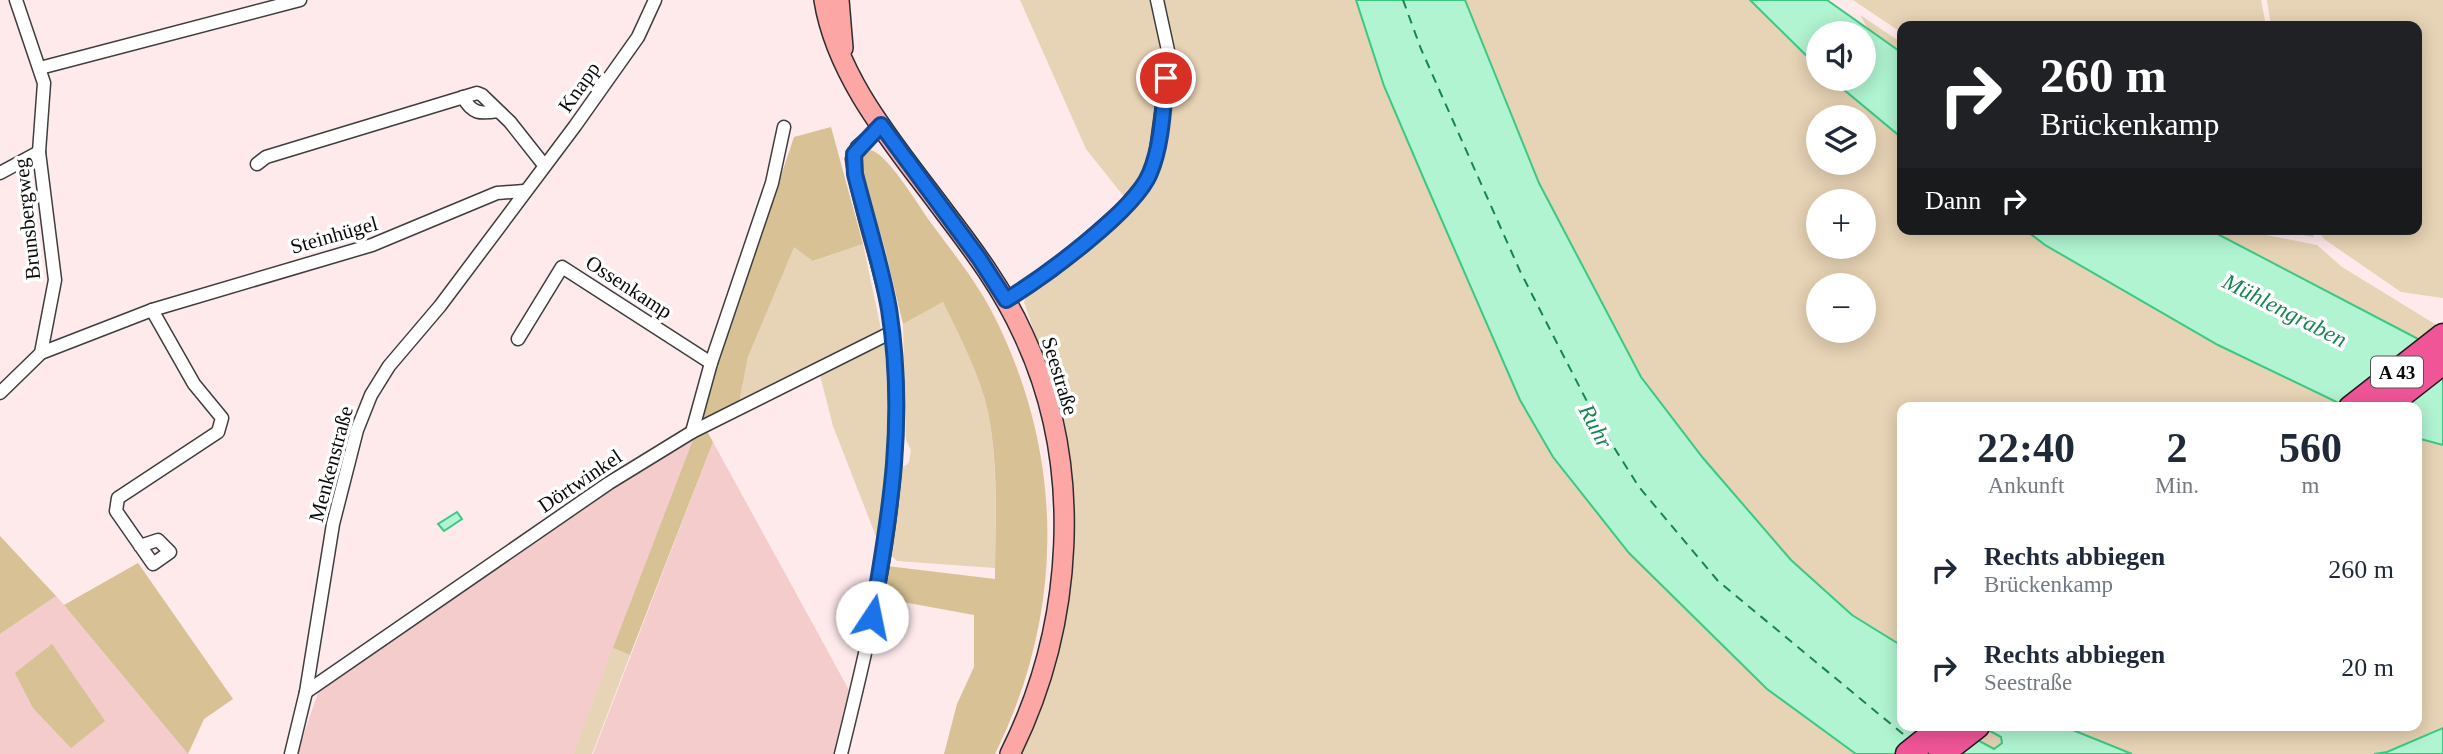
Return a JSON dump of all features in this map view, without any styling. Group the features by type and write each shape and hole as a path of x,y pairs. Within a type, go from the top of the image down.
{"highway":[{"name":"A 43","path":"2359,402 2443,336"},
{"name":"A 43","path":"2392,402 2443,362"},
{"path":"1908,754 1937,731"},
{"path":"1941,754 1971,731"}],"main road":[{"name":"Seestraße","path":"824,0 833,38 881,125 979,258 1006,300 1024,335 1050,417 1057,449 1064,530 1062,578 1045,663 1010,754"},
{"name":"Seestraße","path":"839,0 844,32 843,56"}],"street":[{"name":"Brunsbergweg","path":"16,0 44,83 39,152 55,280 41,353"},
{"path":"40,68 300,0"},
{"name":"Knapp","path":"524,191 639,37 655,0"},
{"path":"1006,300 1053,270 1123,208 1150,176 1155,158 1169,55 1157,0"},
{"path":"257,164 266,157 463,97 469,108 476,112 498,111 544,165"},
{"path":"841,754 870,625 896,472 898,399 892,332 852,159 857,148 881,125"},
{"path":"692,432 711,363 772,183 784,127"},
{"path":"0,173 39,152"},
{"name":"Steinhügel","path":"0,393 41,353 152,310 372,245 497,193 524,191"},
{"name":"Menkenstraße","path":"291,754 306,692 333,524 357,430 371,395 389,366 440,306 524,191"},
{"name":"Ossenkamp","path":"518,339 562,267 711,363"},
{"path":"140,546 116,511 118,498 218,432 223,423 222,418 194,384 152,310"},
{"name":"Dörtwinkel","path":"306,692 608,483 692,432 892,332"}],"shaded area":[{"path":"1020,0 1356,0 1384,86 1520,400 1629,553 1767,689 1856,754 1020,754 1055,657 1065,614 1071,566 1046,367 1024,302 1026,297 1133,208 1086,149"},
{"path":"1465,0 1750,0 1806,56 1806,91 1845,91 1862,105 1806,105 1806,175 1876,175 1876,117 1897,135 1897,235 2031,235 2217,345 2336,402 1897,402 1897,643 1852,615 1791,561 1703,458 1641,377 1539,183"},
{"path":"1853,0 2261,0 2265,21 1897,21 1897,30"},
{"path":"2267,0 2443,0 2443,298 2401,292 2321,235 2422,235 2422,21 2270,21"},
{"path":"1876,26 1897,40 1897,50 1876,36"},
{"path":"831,127 863,244 813,261 794,247 748,357 739,403 705,421 702,411 794,137"},
{"path":"871,150 879,154 896,172 985,299 1015,364 1033,419 1044,475 1047,531 1044,588 1035,644 1018,699 995,754 944,754 957,704 974,667 974,615 881,598 887,566 995,579 996,495 988,412 969,356 943,302 903,324 885,249 861,168 862,157"},
{"path":"2219,235 2267,235 2317,245 2342,267 2443,329 2443,352"},
{"path":"863,244 885,348 892,476 879,544 833,426 820,375 813,364 739,403 748,357 794,246 814,261"},
{"path":"943,302 975,369 988,412 995,470 995,568 897,561 888,552 901,468 909,463 911,450 906,440 903,324"},
{"path":"707,431 713,442 630,655 613,648 694,437"},
{"path":"694,437 573,754 297,754 320,687 619,482"},
{"path":"2422,439 2443,445 2443,728 2387,752 2374,754 2132,754 2075,731 2422,731"},
{"path":"713,442 849,690 835,754 593,754"},
{"path":"0,536 56,596 0,634"},
{"path":"138,563 233,699 204,719 188,754 64,605"},
{"path":"56,596 188,754 0,754 0,634"},
{"path":"52,644 105,721 71,748 33,708 15,673"},
{"path":"613,648 630,655 592,754 573,754"},
{"path":"1961,731 1990,731 2001,737 2002,742 1994,749"}],"water":[{"name":"Ruhr","path":"1356,0 1465,0 1539,183 1641,377 1703,458 1791,560 1852,615 1897,643 1897,731 1961,731 1994,749 2002,743 2001,737 1990,731 2075,731 2132,754 1856,754 1767,689 1629,553 1553,457 1520,400 1384,86"},
{"path":"1750,0 1827,0 1857,21 1806,21 1806,55"},
{"path":"1876,35 1897,49 1897,134 1876,116 1876,105 1862,105 1845,91 1876,91"},
{"name":"Mühlengraben","path":"2032,235 2219,235 2443,352 2443,445 2422,439 2422,402 2337,402 2218,345"},
{"path":"457,512 462,519 444,531 438,524"},
{"path":"2443,728 2443,754 2374,754 2387,752"}],"ferry route":[{"path":"1403,0 1421,49 1520,271 1596,419 1639,487 1718,581 1897,729"},
{"path":"1899,731 1909,739"}],"route":[{"path":"872,617 896,472 898,399 888,305 852,159 857,148 881,125 979,258 1006,300 1053,270 1145,185 1155,158 1166,78"}]}
